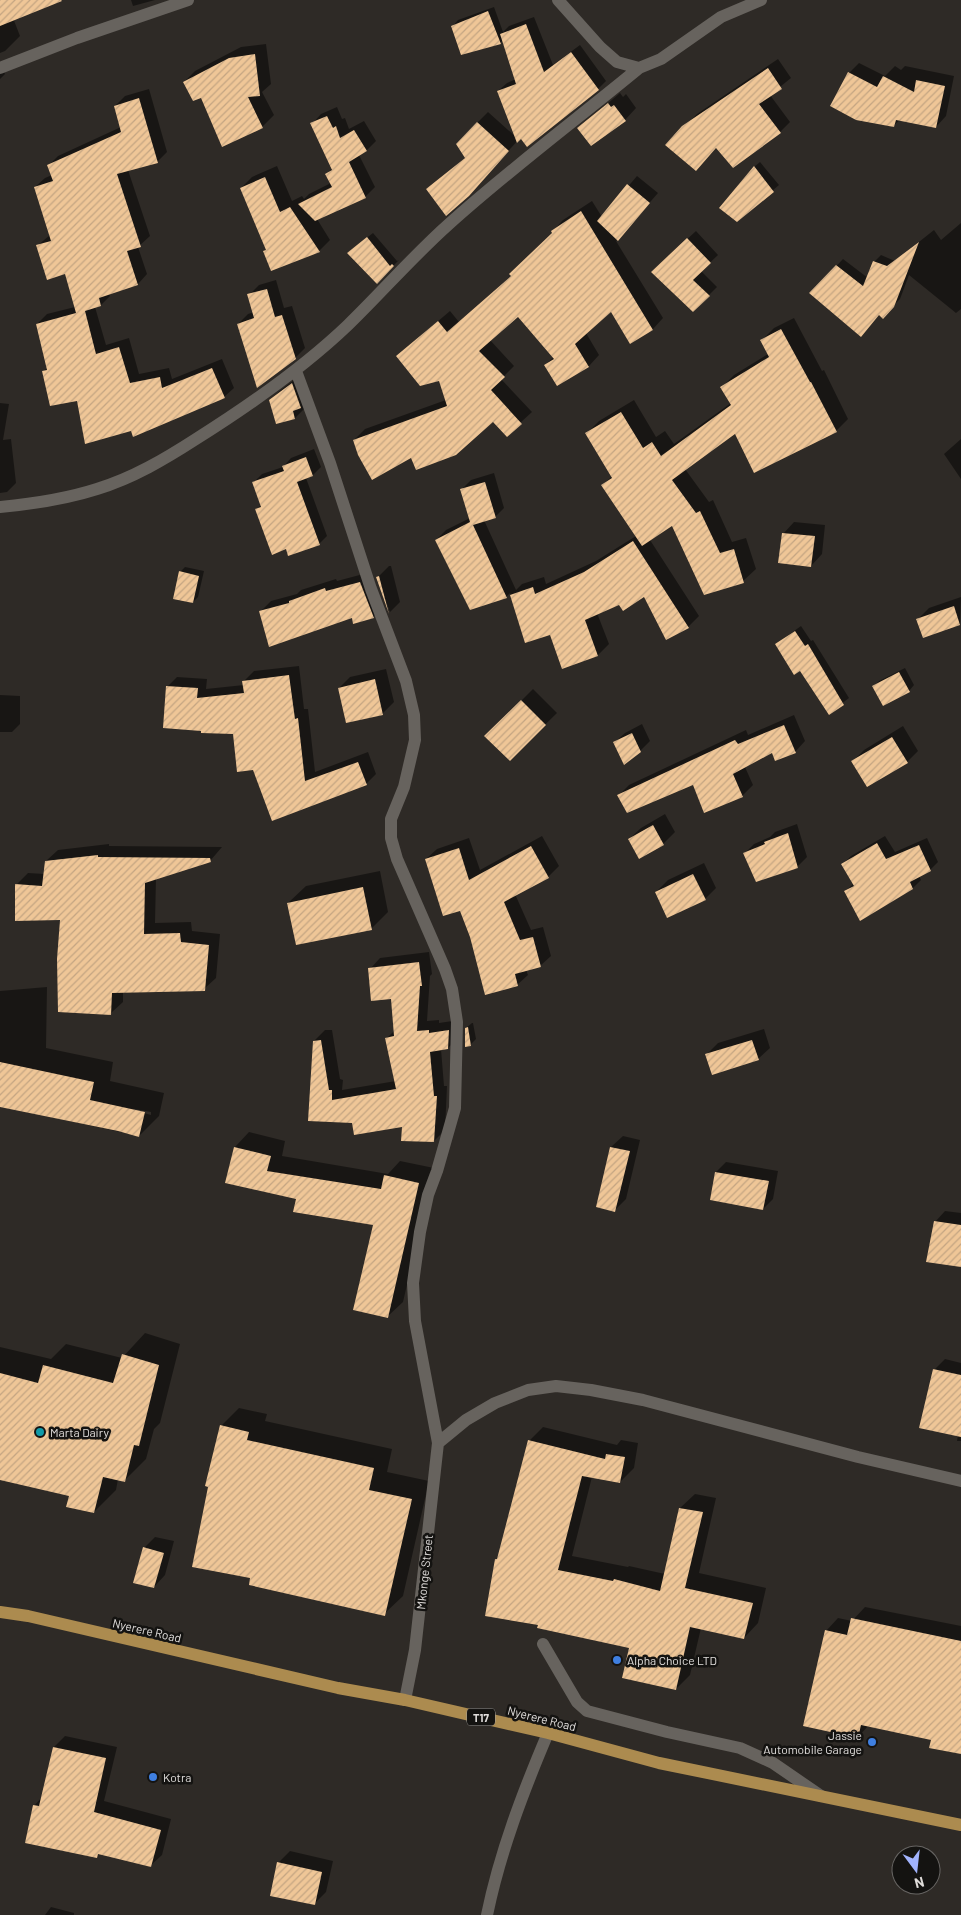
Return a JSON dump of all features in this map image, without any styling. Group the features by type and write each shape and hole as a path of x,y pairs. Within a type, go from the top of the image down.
{"main road":[{"name":"Nyerere Road","path":"0,1612 28,1616 338,1688 405,1700 548,1733 659,1763 961,1825"}],"street":[{"path":"0,68 77,38 188,0"},
{"path":"558,0 600,47 617,62 639,68"},
{"path":"0,507 72,496 98,489 131,476 171,456 225,422 296,371 348,324 402,268 449,224 639,68 660,59 721,17 762,0"},
{"name":"Mkonge Street","path":"296,371 330,463 371,589 408,689 414,715 415,740 404,787 391,818 391,838 401,867 445,969 452,989 457,1022 455,1108 438,1171 428,1195 420,1232 413,1283 415,1321 438,1443 415,1650 405,1700"},
{"path":"438,1443 466,1420 495,1403 528,1390 556,1386 591,1390 643,1400 858,1457 961,1481"},
{"path":"543,1644 577,1702 587,1711 667,1732 740,1748 773,1763 821,1796"},
{"path":"487,1915 501,1859 522,1795 548,1733"}],"building":[{"path":"0,0 61,0 62,1 0,26"},
{"path":"488,11 501,44 461,55 451,26"},
{"path":"526,24 544,72 571,52 599,90 527,147 521,139 517,143 497,91 516,84 500,34"},
{"path":"255,54 260,96 248,97 263,128 222,147 201,98 193,101 183,82 229,58"},
{"path":"768,68 782,89 759,104 781,133 733,168 716,148 696,171 665,145 682,126"},
{"path":"848,72 877,87 883,76 914,92 916,80 945,86 936,128 896,120 894,127 856,120 830,106"},
{"path":"139,98 158,163 117,174 141,247 127,251 138,285 99,298 101,306 85,311 96,354 119,347 130,383 160,377 162,388 212,368 225,398 133,437 131,431 85,444 77,401 50,406 42,371 47,370 36,324 76,313 65,274 47,280 36,245 51,241 34,187 53,181 47,165 121,132 114,106"},
{"path":"608,103 611,107 614,105 626,121 591,146 577,128"},
{"path":"327,116 333,128 336,126 340,138 354,130 367,151 349,162 366,198 315,221 298,204 332,187 325,174 332,170 310,123"},
{"path":"477,122 509,151 469,196 446,216 426,189 465,158 456,144"},
{"path":"754,166 774,192 737,222 719,208"},
{"path":"265,177 280,212 290,207 320,252 271,271 263,251 266,250 240,188"},
{"path":"627,184 650,203 618,241 597,221"},
{"path":"581,211 653,330 630,344 611,312 575,344 589,367 557,386 544,365 554,359 518,317 479,351 505,377 491,390 522,424 507,437 493,422 456,455 416,470 411,458 372,480 358,455 353,440 447,406 439,381 420,386 396,356 438,321 447,332 511,276 509,274 552,233 551,231"},
{"path":"367,237 390,266 392,264 394,266 377,284 347,253"},
{"path":"687,238 711,263 693,280 710,296 693,312 651,272"},
{"path":"919,242 894,307 883,319 879,315 861,337 809,293 836,265 863,286 873,261 887,266"},
{"path":"267,289 275,317 282,315 296,359 257,388 237,324 254,318 247,294"},
{"path":"781,329 837,432 754,473 735,434 672,480 696,513 700,511 720,553 734,549 744,583 704,595 672,526 642,546 601,485 612,478 585,433 621,412 643,448 652,442 661,456 731,405 720,387 769,357 760,340"},
{"path":"292,383 301,408 293,411 295,419 276,424 269,400"},
{"path":"306,457 313,476 297,482 320,545 288,556 286,549 272,555 255,509 261,507 252,482 284,471 282,466"},
{"path":"485,482 496,518 473,525 507,598 470,610 435,540 470,522 460,489"},
{"path":"782,533 815,536 811,567 778,563"},
{"path":"633,541 689,628 666,640 644,597 623,611 619,605 585,620 598,656 562,669 550,635 525,643 510,595 533,587 535,594 584,572"},
{"path":"179,571 199,576 193,603 173,599"},
{"path":"379,576 389,614 376,577"},
{"path":"360,582 374,618 353,624 352,618 269,647 259,611 289,603 289,601 325,588 326,591"},
{"path":"954,606 960,625 923,638 916,619"},
{"path":"795,631 805,646 808,644 844,705 829,715 800,671 794,675 775,644"},
{"path":"899,672 910,692 883,706 872,686"},
{"path":"289,675 295,719 298,718 305,781 358,762 367,785 272,821 253,770 237,772 233,734 201,733 201,731 163,728 166,686 198,688 197,698 244,693 242,681"},
{"path":"375,679 383,715 346,723 338,688"},
{"path":"521,700 546,725 510,761 484,736"},
{"path":"784,725 796,753 775,761 772,753 733,774 743,797 704,813 693,785 627,813 617,795 735,740 738,744"},
{"path":"632,733 641,752 624,765 613,742"},
{"path":"892,737 908,763 867,787 851,761"},
{"path":"653,825 664,845 639,859 628,839"},
{"path":"788,833 798,868 756,882 743,853 765,844 764,842"},
{"path":"877,843 886,859 919,845 931,871 910,882 913,889 860,921 844,891 854,886 841,864"},
{"path":"531,846 549,878 504,902 520,940 533,937 541,967 515,974 518,986 485,995 470,937 460,911 443,916 425,859 459,848 469,880"},
{"path":"98,855 98,857 210,858 211,862 145,883 144,934 180,933 181,942 209,945 205,991 112,993 111,1015 58,1012 57,959 60,920 15,921 15,884 42,886 45,861"},
{"path":"693,874 706,900 667,918 655,892"},
{"path":"363,887 372,930 296,945 287,903"},
{"path":"419,962 422,986 420,986 417,1031 429,1030 429,1033 449,1030 448,1049 430,1052 434,1096 437,1096 434,1142 401,1141 402,1127 354,1135 352,1123 308,1121 313,1041 321,1040 329,1090 332,1090 332,1100 396,1089 385,1038 394,1036 391,999 371,1001 368,968"},
{"path":"468,1027 471,1046 465,1047 465,1028"},
{"path":"752,1040 759,1060 712,1075 705,1054"},
{"path":"0,1062 94,1082 90,1100 145,1112 139,1137 0,1107"},
{"path":"234,1147 271,1156 267,1171 381,1189 384,1175 419,1183 388,1318 353,1310 373,1225 293,1212 296,1199 225,1183"},
{"path":"610,1147 630,1151 615,1212 596,1207"},
{"path":"715,1172 769,1181 763,1210 710,1200"},
{"path":"934,1221 961,1225 961,1267 926,1262"},
{"path":"122,1354 159,1365 139,1446 134,1445 125,1482 103,1477 94,1513 66,1507 69,1496 0,1480 0,1373 38,1383 43,1365 113,1383"},
{"path":"933,1369 961,1375 961,1437 919,1428"},
{"path":"220,1425 249,1432 247,1440 374,1468 369,1490 412,1499 385,1616 249,1585 250,1578 192,1567 208,1487 205,1486"},
{"path":"528,1440 605,1459 606,1454 625,1457 620,1483 582,1476 558,1570 613,1581 614,1579 660,1591 679,1508 703,1512 685,1588 753,1603 744,1639 690,1627 676,1690 622,1678 629,1648 537,1628 538,1625 485,1616 495,1559 497,1559"},
{"path":"143,1547 164,1553 154,1588 133,1583"},
{"path":"851,1618 961,1641 961,1754 929,1748 931,1740 861,1725 858,1738 803,1726 825,1630 847,1635"},
{"path":"53,1747 106,1758 94,1812 161,1830 151,1867 98,1854 97,1858 25,1843 33,1805 39,1806"},
{"path":"277,1862 322,1872 315,1905 270,1896"}],"place":[{"name":"Marta Dairy","path":"40,1432"},
{"name":"Alpha Choice LTD","path":"617,1660"},
{"name":"Jassie Automobile Garage","path":"872,1742"},
{"name":"Kotra","path":"153,1777"}]}
